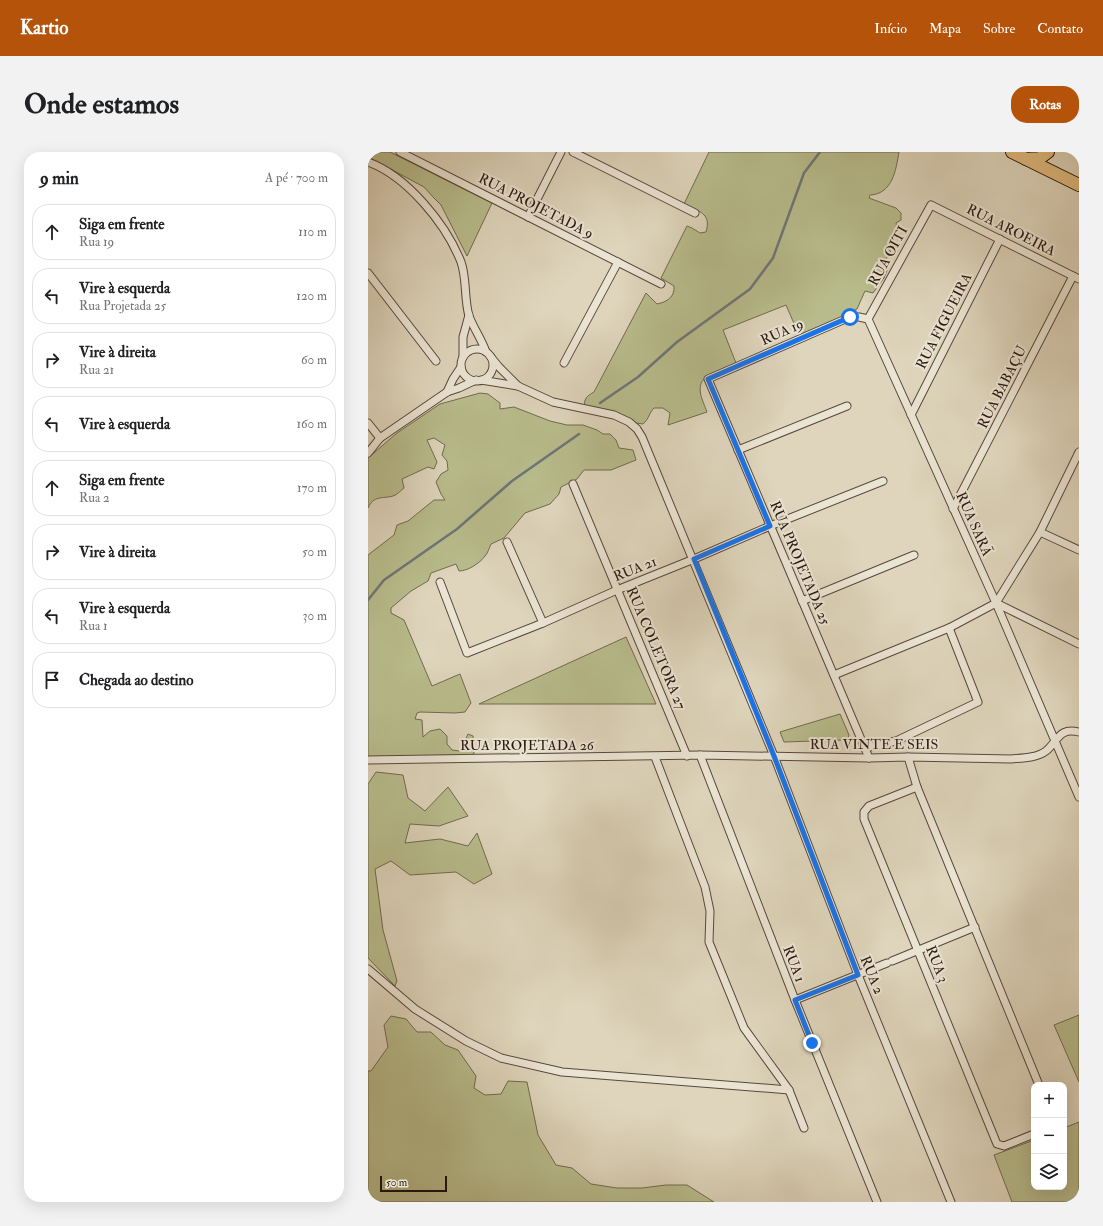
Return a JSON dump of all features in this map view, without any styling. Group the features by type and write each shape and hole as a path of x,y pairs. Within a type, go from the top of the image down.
{"main road":[{"path":"1012,152 1079,185"},
{"path":"1026,159 1040,158 1048,152"}],"street":[{"name":"RUA PROJETADA 9","path":"400,152 661,284"},
{"path":"528,217 561,152"},
{"path":"573,152 695,213"},
{"path":"368,162 378,166 407,187 432,212 444,230 461,263 469,315 492,360 492,370 485,378 447,392 380,438 368,453"},
{"name":"RUA AROEIRA","path":"931,205 1076,278"},
{"name":"RUA OITI","path":"868,319 931,205"},
{"name":"RUA FIGUEIRA","path":"911,415 1000,239"},
{"path":"564,363 618,262"},
{"path":"368,273 436,361"},
{"name":"RUA BABAÇU","path":"953,509 1076,278"},
{"path":"447,392 461,367 463,357 463,337 469,315"},
{"name":"RUA 19","path":"708,379 850,317 868,319"},
{"name":"RUA SARÃ","path":"868,319 996,603 1079,797"},
{"path":"463,357 471,350 482,350 488,354 518,386"},
{"path":"461,367 466,376 478,380 518,386"},
{"name":"RUA PROJETADA 25","path":"708,379 869,758"},
{"name":"RUA 2","path":"518,386 553,402 614,415 629,422 637,428 694,559 774,756 858,975 951,1202"},
{"path":"738,450 847,406"},
{"path":"368,423 380,438"},
{"path":"834,675 949,628 996,603 1040,532 1079,452"},
{"name":"RUA 21","path":"440,582 467,653 543,623 617,590 770,526 883,481"},
{"name":"RUA COLETORA 27","path":"573,484 687,756"},
{"path":"1040,532 1079,550"},
{"path":"507,542 543,623"},
{"path":"802,601 914,555"},
{"path":"996,603 1079,644"},
{"path":"865,748 896,741 978,702 949,628"},
{"name":"RUA VINTE E SEIS","path":"687,756 1011,759 1023,758 1045,751 1062,733 1069,730 1079,732"},
{"name":"RUA 1","path":"700,755 795,1000 877,1202"},
{"name":"RUA PROJETADA 26","path":"368,760 687,756"},
{"path":"655,757 705,887 710,911 709,942 744,1028 789,1090 804,1128"},
{"path":"908,757 917,788 1038,1082"},
{"name":"RUA 3","path":"917,788 869,806 866,808 863,816 997,1144 1004,1146 1031,1135"},
{"path":"795,1000 975,927"},
{"path":"368,969 415,1009 466,1040 501,1058 562,1072 789,1090"}],"green space":[{"path":"368,152 390,152 492,203 467,256 441,205 424,187 370,158 368,156"},
{"path":"709,152 899,152 895,173 892,180 884,190 878,194 870,195 869,198 896,208 901,213 901,220 896,223 898,233 886,246 891,252 885,260 888,268 884,278 873,293 865,291 857,309 840,318 799,335 786,305 723,330 736,363 705,378 702,382 700,390 707,412 668,425 670,413 663,408 654,408 643,424 636,423 630,419 585,408 586,398 594,392 646,293 657,304 664,302 672,296 674,286 661,278 687,226 700,233 706,232 707,221 705,217 699,211 684,204"},
{"path":"480,393 488,394 500,403 500,409 514,407 550,421 567,425 583,425 603,434 610,434 616,440 619,448 633,450 636,460 611,470 584,470 577,479 561,487 559,494 550,504 525,513 504,538 491,544 486,555 477,564 466,570 459,571 456,564 431,573 428,581 411,591 391,608 391,613 404,620 432,686 460,674 471,703 465,712 417,713 415,719 422,720 423,737 430,731 440,729 447,736 447,744 452,750 460,751 468,734 473,736 474,753 471,757 368,759 368,555 394,535 397,525 408,521 434,500 445,500 436,482 441,474 448,470 447,461 442,455 445,445 434,438 427,440 437,462 434,469 428,467 402,479 404,488 396,495 376,499 368,508 368,458 397,433 440,404"},
{"path":"626,637 656,704 479,704"},
{"path":"840,714 849,735 848,738 844,740 784,742 780,732"},
{"path":"376,772 403,775 408,798 425,811 448,787 468,816 439,826 410,824 405,843 440,839 468,846 477,833 492,874 474,884 456,872 410,875 391,861 375,869 383,930 397,981 395,986 368,958 368,784"},
{"path":"1079,1015 1079,1082 1054,1025"},
{"path":"391,1016 406,1019 417,1032 431,1032 445,1045 458,1050 476,1076 474,1088 485,1095 501,1094 508,1081 527,1082 538,1135 556,1165 572,1168 591,1184 617,1188 687,1185 714,1202 368,1202 368,1071 371,1071 388,1047 384,1025"},
{"path":"1079,1122 1079,1202 1012,1202 994,1155 1031,1141 1031,1190 1067,1190 1067,1127"}],"waterway":[{"path":"600,403 638,377 677,342 750,289 773,258 804,173 820,152"},
{"path":"368,600 384,580 457,529 512,481 579,434"}],"route":[{"path":"812,1043 795,1000 858,975 774,756 694,559 770,526 708,379 850,317"}]}
